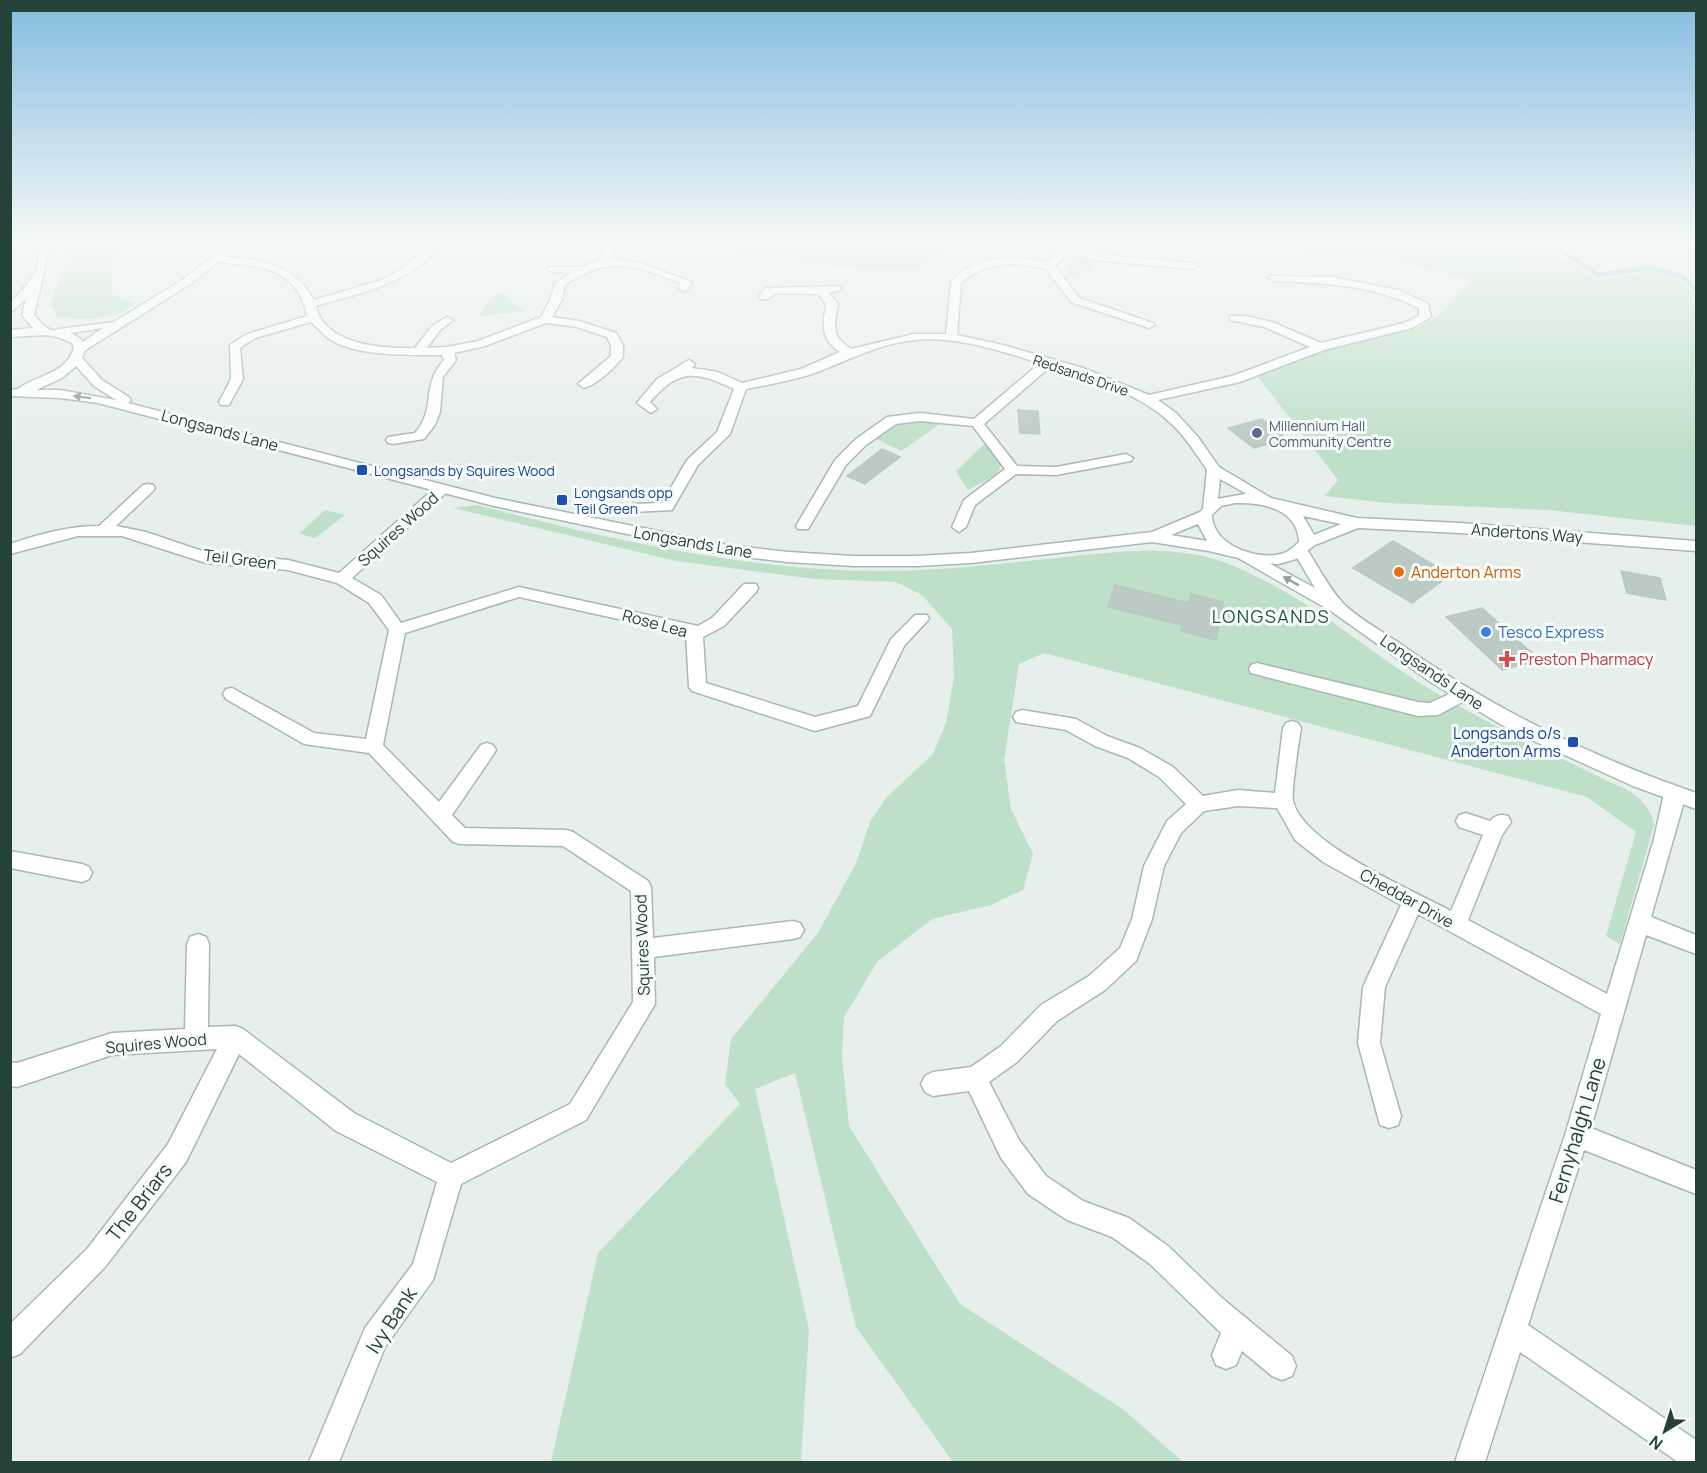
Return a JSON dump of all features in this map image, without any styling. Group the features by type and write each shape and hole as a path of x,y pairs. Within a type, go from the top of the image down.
{"street":[{"path":"29,311 28,315 42,331"},
{"path":"12,393 52,378 78,354 141,311"},
{"path":"312,311 313,318 334,337 367,348 396,352 447,351 481,344 545,319 579,324 612,335 617,346 617,357 602,373 584,384"},
{"path":"545,319 550,311"},
{"path":"831,311 828,333 832,342 849,353"},
{"path":"951,337 952,311"},
{"path":"1107,311 1149,325"},
{"path":"1148,399 1236,379 1320,347 1408,326 1425,317 1424,311"},
{"path":"10,334 58,332 93,327 129,318"},
{"path":"225,402 237,379 234,347 251,336 313,318"},
{"path":"1234,318 1278,327 1320,347"},
{"path":"419,351 436,328 447,320"},
{"path":"58,332 77,341 78,354 98,383 139,409"},
{"name":"Redsands Drive","path":"741,387 805,372 849,353 882,343 914,337 951,337 999,347 1079,371 1148,399 1171,416 1193,440 1214,470 1273,503"},
{"path":"393,440 419,436 431,420 433,387 440,370 450,360 447,351"},
{"path":"803,526 840,463 861,442 892,420 920,417 977,423 1049,362"},
{"path":"633,508 667,507 692,464 723,434 741,387 714,375 686,367 661,382 643,403 651,409"},
{"name":"Longsands Lane","path":"12,393 82,396 442,489 677,541 788,557 853,561 917,561 971,558 1152,537 1209,546 1241,555 1337,607 1462,693 1526,730 1672,794 1696,801"},
{"path":"977,423 1012,470"},
{"path":"958,527 969,503 1012,470 1056,471 1126,458"},
{"path":"1214,470 1205,525 1211,536 1222,546 1241,555"},
{"path":"104,530 148,488"},
{"name":"Squires Wood","path":"397,630 375,599 342,579 442,489"},
{"name":"Longsands Lane","path":"1152,537 1208,512 1220,501 1233,498 1273,503 1303,523 1307,533 1304,547 1311,571 1337,607"},
{"name":"Andertons Way","path":"1273,503 1357,523 1460,528 1696,546"},
{"name":"Andertons Way","path":"1241,555 1277,559 1291,556 1304,547 1357,523"},
{"name":"Teil Green","path":"10,549 59,535 104,530 141,535 206,558 288,565 342,579"},
{"path":"694,635 710,628 750,588"},
{"name":"Rose Lea","path":"397,630 519,592 694,630 698,687 815,724 864,711 897,643 921,619"},
{"path":"232,694 310,739 374,747 377,717 397,630"},
{"path":"1257,669 1432,711 1462,693"},
{"path":"1022,717 1070,724 1101,741 1134,753 1166,772 1200,804"},
{"path":"933,1084 975,1078 1009,1054 1049,1013 1097,983 1128,954 1142,919 1154,866 1174,827 1200,804 1238,798 1283,801 1292,728"},
{"name":"Squires Wood","path":"374,747 460,836 566,838 641,887 644,1004 578,1112 452,1176"},
{"path":"440,816 487,750"},
{"name":"Fernyhalgh Lane","path":"1470,1462 1577,1135 1673,805 1672,794"},
{"name":"Cheddar Drive","path":"1283,801 1302,834 1330,856 1613,1009"},
{"path":"1456,925 1498,826 1467,821"},
{"path":"10,859 82,873"},
{"path":"1389,1116 1369,1043 1374,987 1413,902"},
{"path":"1639,922 1696,945"},
{"path":"642,949 793,930"},
{"path":"196,1039 199,987 198,944"},
{"path":"235,1037 345,1122 452,1176"},
{"name":"Squires Wood","path":"10,1074 17,1075 112,1044 235,1037"},
{"name":"The Briars","path":"10,1344 96,1258 177,1153 235,1037"},
{"path":"975,1078 1010,1149 1037,1185 1076,1211 1120,1227 1159,1255 1213,1309 1282,1366"},
{"path":"1577,1135 1696,1182"},
{"name":"Ivy Bank","path":"324,1462 375,1338 424,1271 452,1176"},
{"path":"1226,1355 1237,1328"},
{"path":"1513,1331 1696,1457"}],"green space":[{"path":"54,311 124,311 98,318 57,317"},
{"path":"482,311 526,311 479,316"},
{"path":"1442,311 1696,311 1696,526 1548,510 1387,503 1325,496 1338,480 1258,377 1325,351 1413,329 1434,319"},
{"path":"918,421 940,424 901,451 876,439 895,426"},
{"path":"984,444 989,444 1001,465 992,477 968,490 956,471"},
{"path":"477,505 577,530 678,551 831,570 929,570 1137,551 1172,552 1207,557 1239,568 1290,595 1453,703 1528,743 1631,792 1640,799 1649,810 1654,825 1620,944 1606,936 1636,832 1587,797 1044,653 1019,664 1004,760 1011,809 1033,854 1023,890 991,905 932,919 877,962 844,1017 842,1057 849,1126 960,1304 1124,1410 1183,1462 953,1462 856,1327 795,1073 755,1089 809,1329 801,1462 551,1462 598,1253 740,1104 725,1084 731,1039 818,933 856,863 870,822 887,797 933,754 946,723 954,677 952,629 922,595 896,582 815,579 676,561 453,508"},
{"path":"325,510 345,515 315,538 299,534"}],"building":[{"path":"1018,410 1038,411 1040,434 1020,433"},
{"name":"Millennium Hall Community Centre","path":"1262,419 1287,439 1254,448 1228,428"},
{"path":"882,449 900,457 865,484 847,476"},
{"path":"1393,541 1434,565 1425,571 1442,581 1412,603 1353,568"},
{"path":"1621,571 1660,578 1666,600 1627,593"},
{"path":"1115,585 1189,603 1191,594 1223,602 1216,640 1181,631 1182,625 1108,607"},
{"path":"1482,608 1540,660 1502,670 1446,617"}],"place":[{"name":"Millennium Hall Community Centre","path":"1257,433"},
{"name":"Longsands by Squires Wood","path":"362,470"},
{"name":"Longsands opp Teil Green","path":"562,500"},
{"name":"Anderton Arms","path":"1399,572"},
{"name":"Tesco Express","path":"1486,632"},
{"name":"Preston Pharmacy","path":"1507,659"},
{"name":"Longsands o/s Anderton Arms","path":"1573,742"}],"district":[{"name":"LONGSANDS","path":"1271,616"}]}
